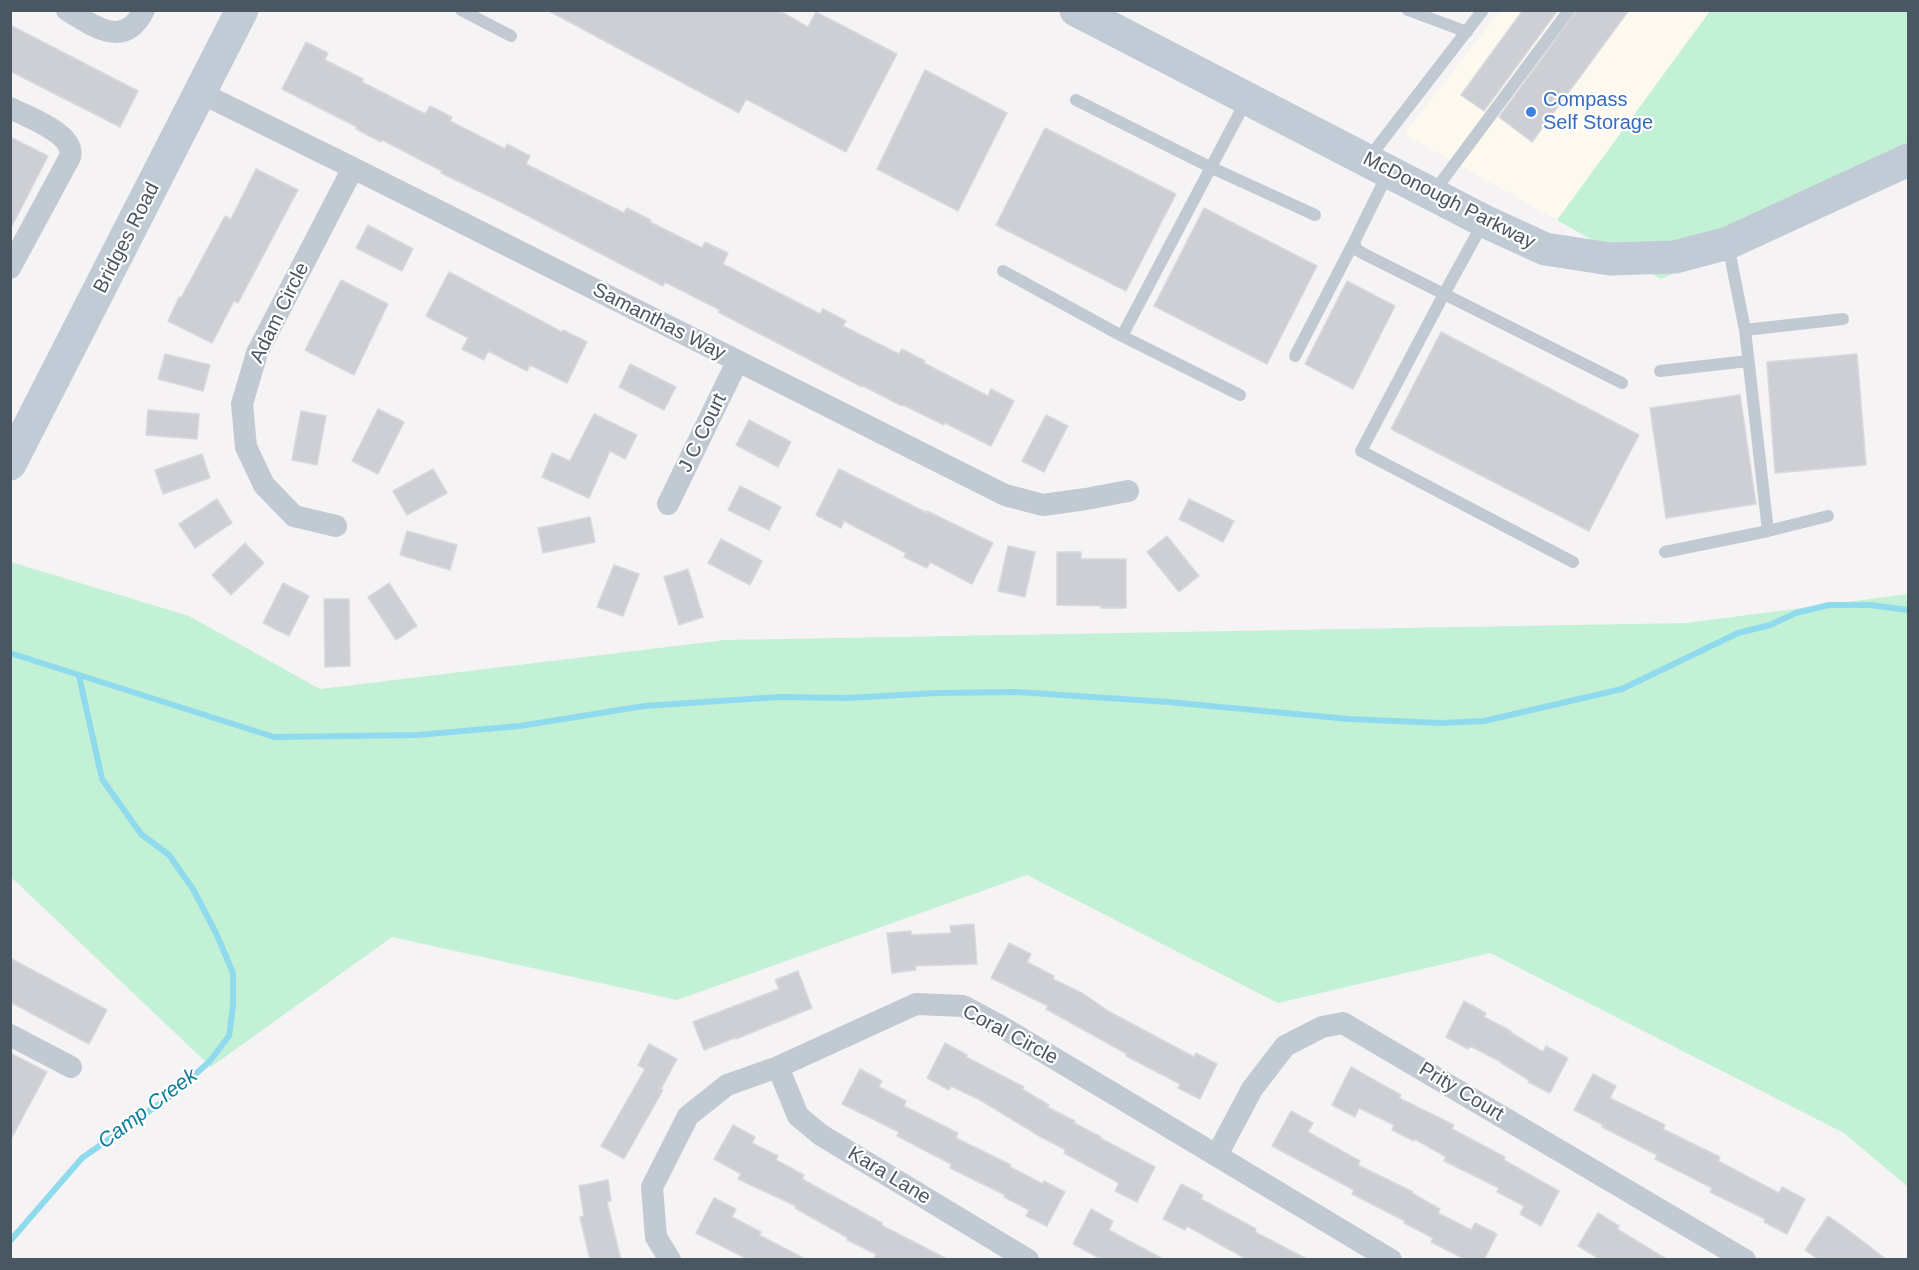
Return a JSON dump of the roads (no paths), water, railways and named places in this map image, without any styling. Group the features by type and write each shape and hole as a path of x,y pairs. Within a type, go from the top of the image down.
{"street":[{"path":"67,10 111,32 132,27 144,10"},
{"name":"Bridges Road","path":"10,464 242,10"},
{"name":"McDonough Parkway","path":"1076,10 1484,221 1545,249 1610,259 1675,257 1728,243 1908,160"},
{"name":"Samanthas Way","path":"201,93 1005,495 1043,505 1128,490"},
{"path":"10,108 59,133 71,150 10,268"},
{"name":"Adam Circle","path":"336,526 294,516 264,485 246,447 242,404 257,353 353,168"},
{"name":"J C Court","path":"668,504 737,362"},
{"name":"Coral Circle","path":"670,1260 656,1238 652,1187 688,1116 727,1085 778,1067 916,1004 963,1006 1002,1027 1391,1260"},
{"name":"Prity Court","path":"1217,1155 1252,1089 1285,1046 1322,1027 1343,1023 1745,1260"},
{"path":"10,1035 71,1067"},
{"name":"Kara Lane","path":"778,1067 798,1116 821,1135 1028,1260"}],"lane":[{"path":"461,10 511,36"},
{"path":"1408,10 1467,32"},
{"path":"1295,356 1354,242 1378,166 1483,10"},
{"path":"1432,194 1569,10"},
{"path":"1122,336 1247,98"},
{"path":"1076,100 1210,167 1315,215"},
{"path":"1484,221 1361,451 1573,562"},
{"path":"1354,242 1357,250 1366,255 1622,383"},
{"path":"1728,243 1745,330 1768,531"},
{"path":"1004,271 1122,336 1240,395"},
{"path":"1745,330 1843,319"},
{"path":"1660,371 1748,361"},
{"path":"1665,552 1828,516"}],"waterway":[{"path":"10,653 274,737 417,735 520,726 644,706 779,697 847,698 937,693 1017,692 1168,702 1349,719 1441,723 1484,721 1622,689 1738,633 1770,625 1796,613 1829,605 1870,605 1908,610"},
{"name":"Camp Creek","path":"10,1241 82,1158 172,1095 209,1062 229,1036 233,1006 233,973 216,933 193,889 169,855 141,834 102,779 79,676"}],"place":[{"name":"Compass Self Storage","path":"1531,112"}]}
